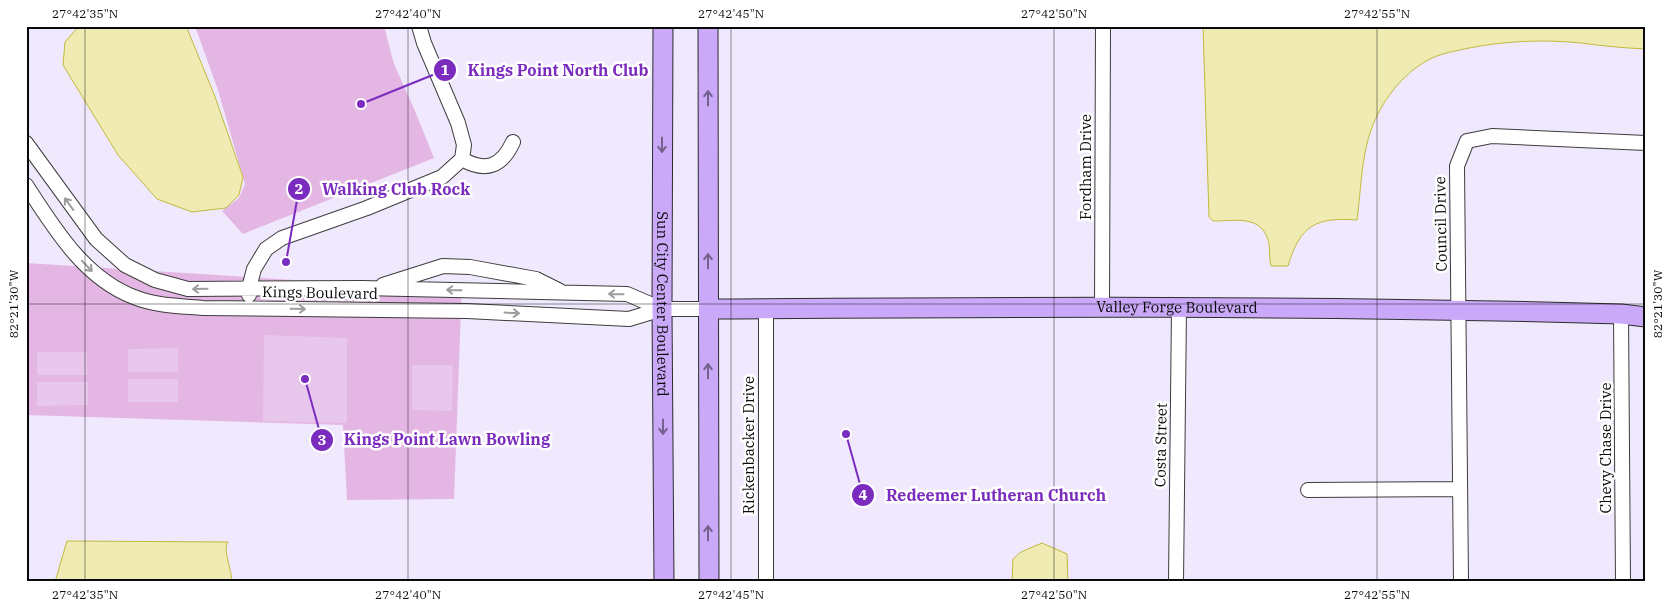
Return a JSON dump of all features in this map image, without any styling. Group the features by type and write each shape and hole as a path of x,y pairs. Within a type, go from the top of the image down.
{"main road":[{"name":"Sun City Center Boulevard","path":"663,26 662,309 664,582"},
{"path":"708,26 708,582"},
{"name":"Valley Forge Boulevard","path":"708,309 1458,309 1621,314 1646,317"}],"street":[{"path":"249,308 249,288 254,269 266,249 282,238 367,208 442,177 462,159 464,145 458,123 424,43 420,26"},
{"name":"Fordham Drive","path":"1102,26 1102,308"},
{"name":"Council Drive","path":"1461,582 1457,166 1467,141 1492,136 1646,143"},
{"path":"462,159 480,167 492,165 502,160 513,142"},
{"name":"Kings Boulevard","path":"26,144 96,239 125,265 155,280 188,289 377,288 627,294 662,309"},
{"name":"Kings Boulevard","path":"26,185 70,248 99,278 134,297 166,305 467,311 630,319 662,309 708,309"},
{"name":"Kings Boulevard","path":"377,288 443,266 470,267 536,279 563,293"},
{"name":"Costa Street","path":"1176,582 1179,308"},
{"name":"Rickenbacker Drive","path":"766,309 766,582"},
{"name":"Chevy Chase Drive","path":"1621,314 1622,582"},
{"path":"1308,490 1460,489"}],"shaded area":[{"path":"79,26 186,26 214,94 243,177 239,195 226,208 192,212 157,199 118,155 63,65 65,42"},
{"path":"195,26 384,26 394,64 434,158 243,234 222,211 239,198 245,184 218,90"},
{"path":"1203,26 1646,26 1646,49 1552,41 1522,41 1464,49 1428,60 1401,81 1380,109 1375,120 1365,152 1357,220 1331,220 1312,226 1298,241 1288,266 1271,266 1269,243 1261,227 1247,221 1213,221 1209,217"},
{"path":"26,263 343,283 462,282 454,499 347,500 343,425 26,415"},
{"path":"264,335 347,338 347,423 263,421"},
{"path":"178,348 178,372 128,372 128,349"},
{"path":"37,352 87,352 87,375 37,375"},
{"path":"412,365 453,365 452,411 412,410"},
{"path":"128,379 178,379 178,402 128,402"},
{"path":"37,382 88,382 88,405 37,406"},
{"path":"67,541 228,542 226,550 232,582 55,582"},
{"path":"1042,543 1067,554 1068,582 1012,582 1013,559 1021,552"}],"place":[{"name":"Kings Point North Club","path":"361,104"},
{"name":"Walking Club Rock","path":"286,262"},
{"name":"Kings Point Lawn Bowling","path":"305,379"},
{"name":"Redeemer Lutheran Church","path":"846,434"}]}
